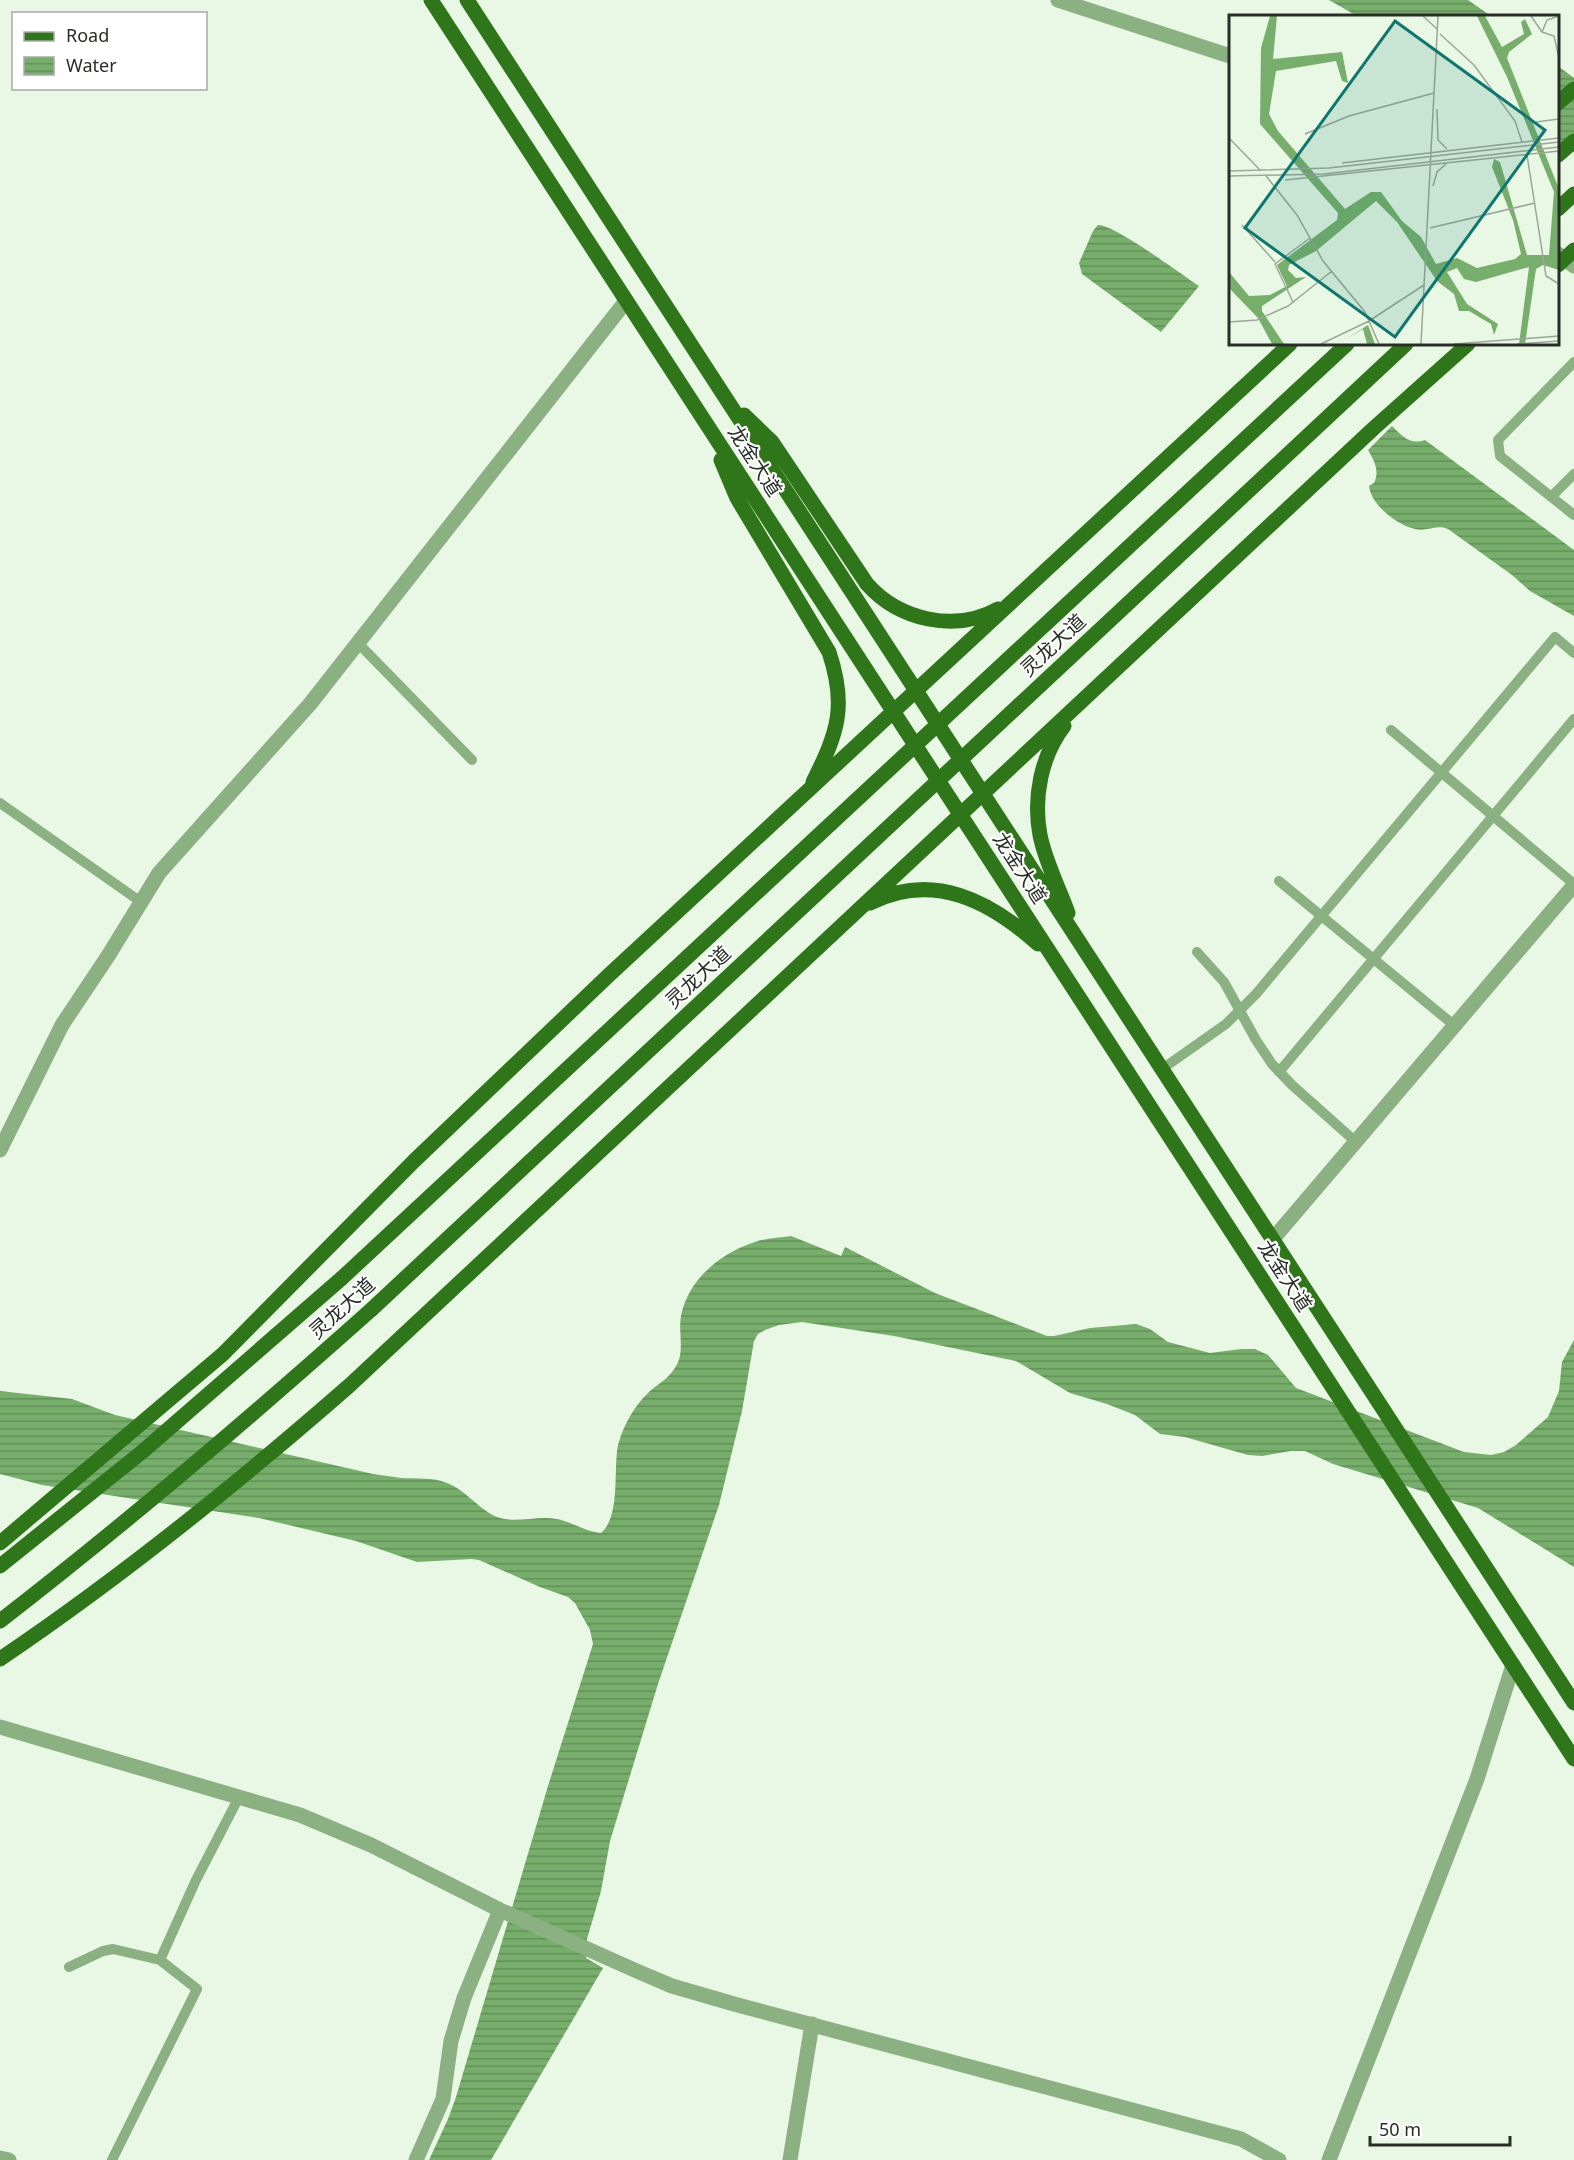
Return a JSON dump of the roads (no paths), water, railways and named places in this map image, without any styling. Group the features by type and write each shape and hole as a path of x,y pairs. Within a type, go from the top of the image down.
{"main road":[{"name":"龙金大道","path":"431,0 1574,1759"},
{"name":"龙金大道","path":"467,0 1574,1703"},
{"path":"1559,101 1574,89"},
{"path":"1559,153 1574,141"},
{"path":"1559,206 1574,194"},
{"path":"1559,263 1574,250"},
{"path":"3,1540 223,1354 414,1161 808,791 1289,345"},
{"name":"灵龙大道","path":"0,1566 142,1452 342,1278 1346,345"},
{"name":"灵龙大道","path":"0,1621 103,1539 275,1395 372,1309 1405,345"},
{"path":"0,1659 146,1553 251,1469 334,1398 1330,469 1467,345"},
{"path":"725,397 772,442 867,584 886,602 914,615 947,622 963,621 993,612 1018,596"},
{"path":"706,424 737,498 829,652 835,671 838,691 837,727 829,750 808,791"},
{"path":"1077,939 1040,838 1038,803 1039,786 1056,736 1085,698"},
{"path":"859,909 873,901 902,892 926,890 950,892 966,896 1006,919 1052,956"}],"street":[{"path":"1058,0 1229,56"},
{"path":"1559,255 1574,266"},
{"path":"0,1150 62,1025 159,873 310,705 626,301"},
{"path":"1273,1239 1574,885"},
{"path":"1329,2160 1477,1779 1513,1665"},
{"path":"0,1727 300,1815 336,1829 500,1910 661,1981 703,1996 1240,2139 1279,2160"},
{"path":"416,2160 443,2099 448,2077 451,2041 464,1998 500,1910"},
{"path":"790,2160 812,2024"},
{"path":"0,2158 9,2160"}],"lane":[{"path":"1574,362 1498,440 1500,456 1574,515"},
{"path":"1551,497 1574,474"},
{"path":"1162,1070 1226,1024 1240,1010 1555,637 1574,653"},
{"path":"358,643 472,760"},
{"path":"1279,1072 1574,719"},
{"path":"1391,730 1574,885"},
{"path":"0,803 141,902"},
{"path":"1279,881 1455,1026"},
{"path":"1197,952 1224,982 1263,1052 1279,1072 1356,1142"},
{"path":"160,1960 196,1880 239,1797"},
{"path":"69,1967 108,1949 160,1960 197,1989 112,2160"}],"water":[{"path":"1329,0 1468,0 1490,15 1355,15"},
{"path":"1559,67 1574,78 1574,152 1559,144"},
{"path":"1098,225 1133,241 1199,286 1161,332 1082,274 1079,263"},
{"path":"1392,426 1403,437 1411,441 1425,440 1574,550 1574,616 1530,591 1512,575 1448,529 1440,527 1419,530 1408,527 1393,519 1380,507 1374,500 1369,486 1376,479 1376,470 1368,450"},
{"path":"791,1236 841,1256 845,1247 935,1293 1047,1336 1090,1328 1136,1324 1150,1329 1168,1342 1210,1353 1255,1349 1268,1355 1296,1388 1464,1452 1491,1455 1504,1452 1516,1445 1548,1417 1559,1391 1562,1362 1574,1340 1574,1567 1478,1508 1333,1464 1305,1451 1262,1456 1248,1455 1185,1437 1160,1434 1135,1415 1070,1393 1016,1361 894,1336 802,1322 779,1325 765,1330 758,1334 754,1341 742,1411 719,1505 658,1684 610,1841 601,1891 587,1939 586,1958 603,1968 491,2160 429,2160 456,2097 548,1786 593,1644 590,1630 575,1603 568,1597 479,1560 417,1562 356,1541 259,1518 42,1485 0,1474 0,1391 72,1399 115,1415 373,1474 441,1481 454,1486 497,1517 512,1520 557,1519 601,1533 607,1525 614,1504 620,1437 639,1403 671,1373 679,1360 681,1316 685,1303 698,1280 718,1261 742,1247 759,1241"}]}
